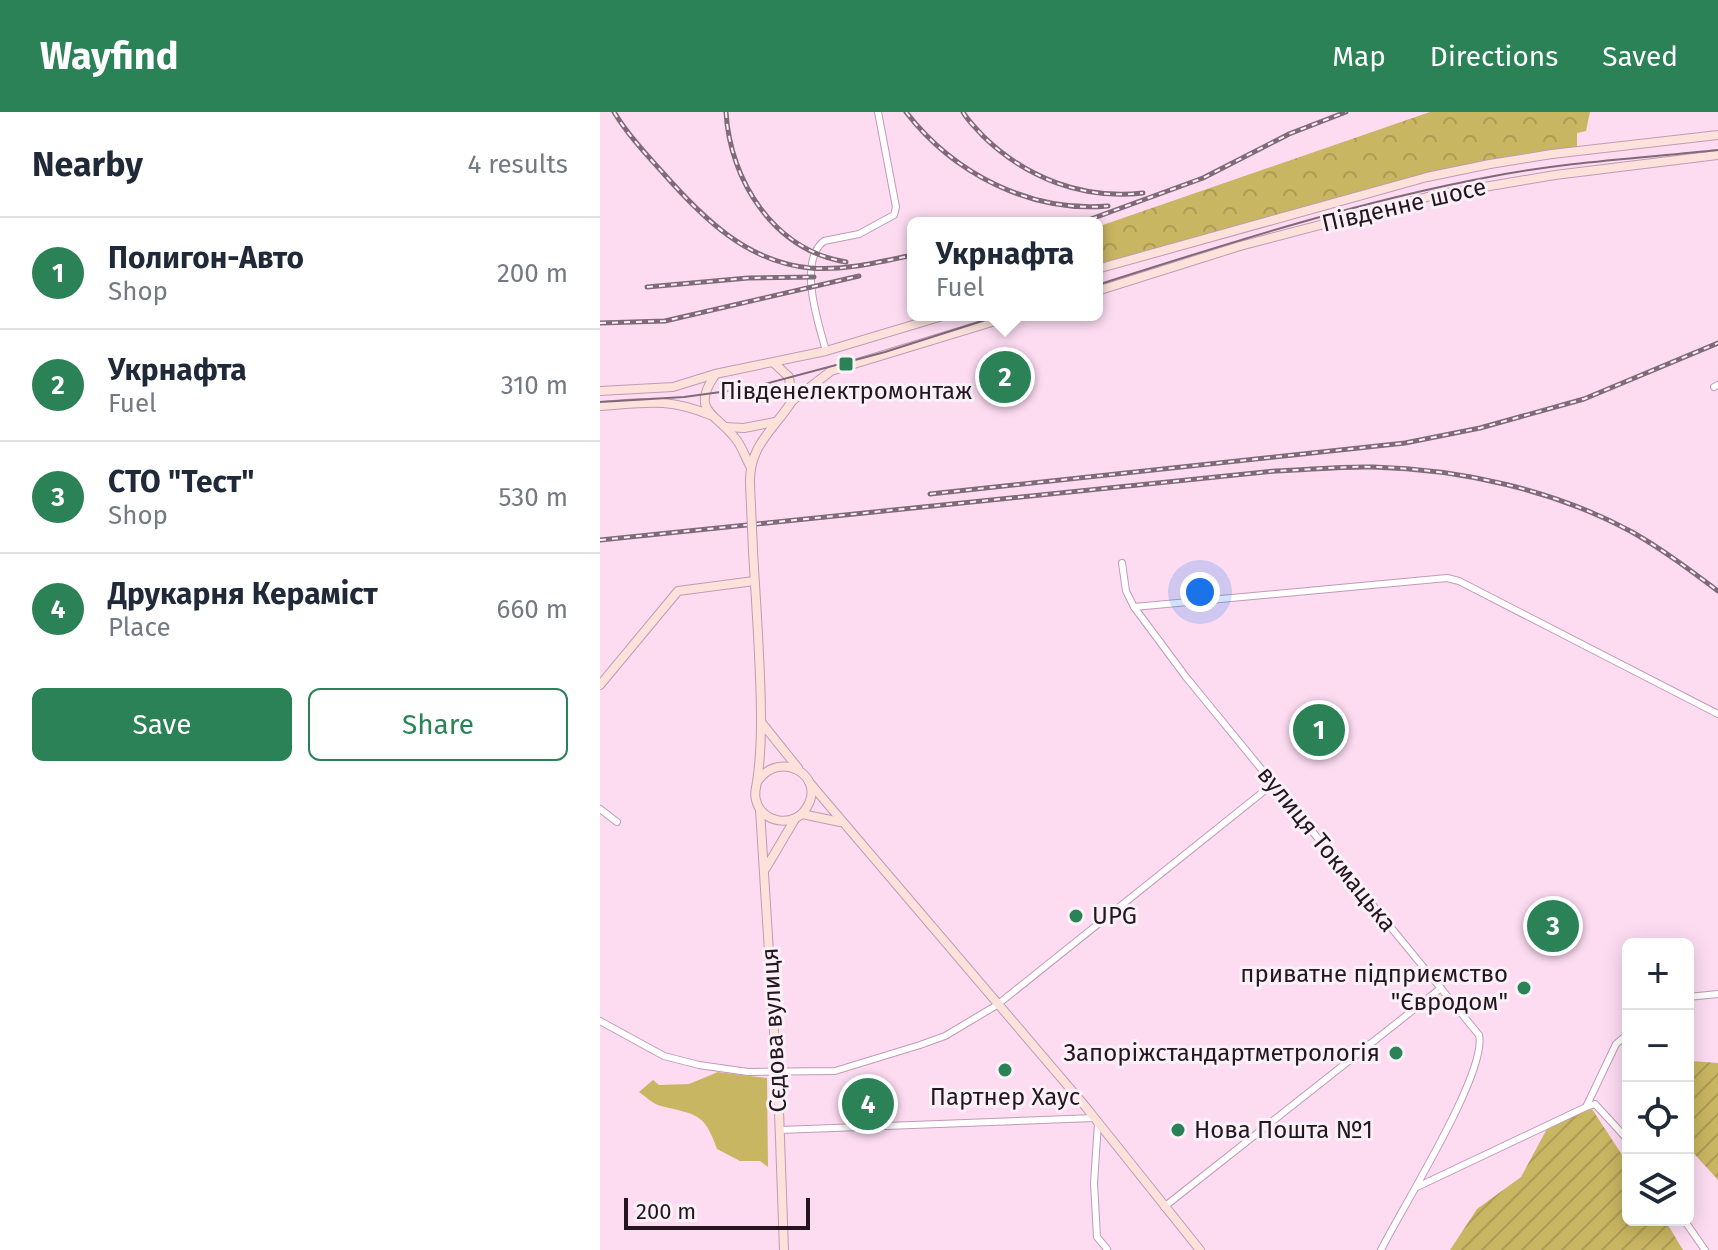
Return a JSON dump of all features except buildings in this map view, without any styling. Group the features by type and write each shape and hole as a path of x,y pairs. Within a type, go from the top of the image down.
{"main road":[{"name":"Південне шосе","path":"1103,267 1427,177 1552,154 1718,135"},
{"name":"Південне шосе","path":"1103,289 1240,246 1431,196 1555,175 1718,155"},
{"path":"600,391 673,387 715,374 826,351 926,321"},
{"path":"842,823 798,817 776,821 760,810 756,801 761,722 750,467 763,438 792,401 831,371 995,321"},
{"path":"774,363 789,377 792,401"},
{"path":"710,415 705,389 715,374"},
{"path":"600,406 668,402 710,415 735,438 750,467"},
{"path":"724,427 744,428 778,421"},
{"path":"600,685 678,591 754,581"},
{"path":"761,722 842,823 1096,1120 1200,1250"},
{"path":"757,782 762,774 779,765 789,766 806,778 811,799 765,869"},
{"name":"Сєдова вулиця","path":"760,810 777,1073 784,1250"}],"street":[{"path":"826,351 811,295 812,272 819,245 824,241 859,234 894,215 896,207 878,112"},
{"name":"вулиця Токмацька","path":"1122,563 1126,591 1134,607 1186,677 1479,1035 1479,1053 1451,1120 1417,1187"},
{"path":"1134,607 1447,578 1459,581 1718,714"},
{"path":"600,1021 664,1056 699,1065 777,1073 835,1071 920,1045 945,1036 997,1005 1274,783"},
{"path":"600,809 617,822"},
{"path":"1164,1207 1441,988"},
{"path":"1694,996 1718,994"},
{"path":"1586,1107 1616,1044 1622,1039"},
{"path":"1381,1250 1417,1187 1595,1104 1622,1133"},
{"path":"780,1130 1096,1120 1094,1183 1097,1237 1107,1249"},
{"path":"1688,1226 1705,1250"}],"green space":[{"path":"1430,112 1590,112 1586,131 1577,133 1577,149 1489,164 1103,267 1103,225"},
{"path":"1694,1061 1718,1063 1718,1180 1694,1154"},
{"path":"718,1072 767,1078 768,1167 760,1161 740,1161 717,1149 703,1121 658,1105 639,1092 653,1080 659,1085 689,1084"},
{"path":"1592,1109 1622,1155 1622,1226 1669,1226 1683,1250 1450,1250 1477,1209 1521,1177 1549,1125"}],"tram line":[{"path":"1103,283 1292,225 1439,187 1546,168 1718,150"},
{"path":"600,402 684,397 750,388 885,352 982,321"}],"railway":[{"path":"614,112 625,129 694,206 728,235 766,257 787,264 823,269 907,256"},
{"path":"726,112 736,163 760,208 797,243 820,255 846,262"},
{"path":"906,112 946,153 995,184 1050,203 1108,206"},
{"path":"963,112 1000,151 1037,174 1057,183 1099,193 1143,193"},
{"path":"1096,217 1203,178 1289,134 1346,112"},
{"path":"600,323 665,321 859,276"},
{"path":"647,287 748,278 814,277"},
{"path":"930,494 1405,443 1480,428 1584,399 1718,343"},
{"path":"600,540 1275,471 1373,467 1473,477 1571,504 1632,532 1718,591"}],"place":[{"name":"Південелектромонтаж","path":"846,364"},
{"name":"Укрнафта","path":"1005,377"},
{"name":"Полигон-Авто","path":"1319,730"},
{"name":"UPG","path":"1076,916"},
{"name":"СТО \"Тест\"","path":"1553,926"},
{"name":"приватне підприємство \"Євродом\"","path":"1524,988"},
{"name":"Запоріжстандартметрологія","path":"1396,1053"},
{"name":"Партнер Хаус","path":"1005,1070"},
{"name":"Друкарня Кераміст","path":"868,1104"},
{"name":"Нова Пошта №1","path":"1178,1130"}]}
